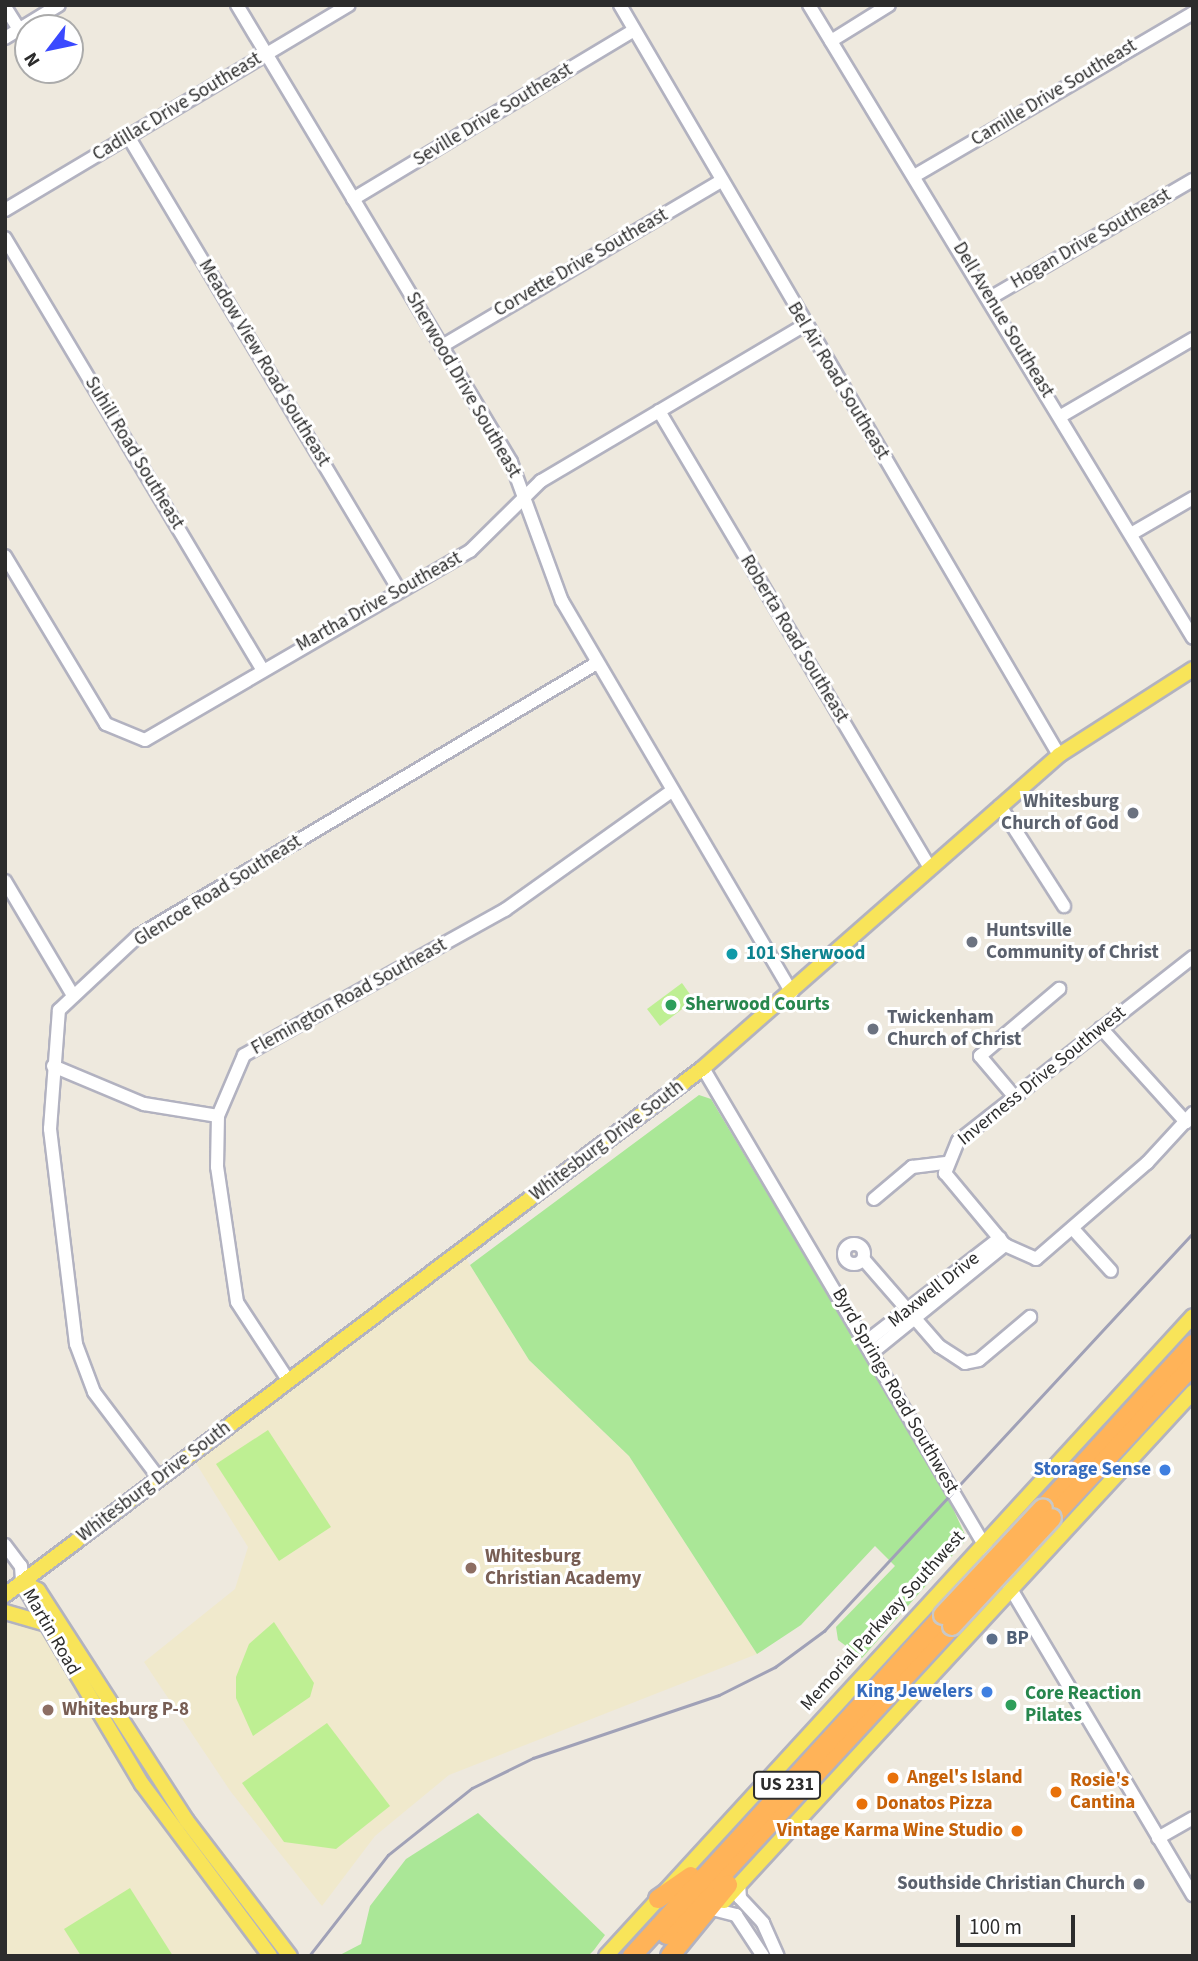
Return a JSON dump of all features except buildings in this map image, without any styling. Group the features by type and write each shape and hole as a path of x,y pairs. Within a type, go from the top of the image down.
{"highway":[{"path":"1186,1367 1193,1335"},
{"path":"1186,1367 1193,1343"},
{"name":"US 231","path":"632,1956 785,1797 1186,1367"},
{"path":"658,1899 785,1797"},
{"path":"672,1956 785,1797"},
{"name":"US 231","path":"648,1956 785,1797"}],"main road":[{"name":"Whitesburg Drive South","path":"5,1595 703,1068 792,993 1059,755 1193,669"},
{"name":"Memorial Parkway Southwest","path":"606,1956 1022,1499 1193,1316"},
{"path":"672,1956 1058,1542 1193,1392"},
{"path":"1022,1499 1019,1516 1029,1531 1058,1542"},
{"name":"Martin Road","path":"22,1582 43,1623 171,1826 270,1956"},
{"name":"Martin Road","path":"22,1582 38,1590 156,1776 288,1953"},
{"path":"941,1588 951,1589 969,1607 970,1636"},
{"path":"5,1612 43,1623"}],"street":[{"name":"Sherwood Drive Southeast","path":"237,5 442,346 526,493 562,601 792,993"},
{"name":"Cadillac Drive Southeast","path":"5,210 349,5"},
{"name":"Bel Air Road Southeast","path":"620,5 632,31 1059,755"},
{"name":"Dell Avenue Southeast","path":"808,5 916,175 1193,638"},
{"path":"831,41 889,5"},
{"name":"Camille Drive Southeast","path":"916,175 1193,13"},
{"name":"Seville Drive Southeast","path":"353,199 632,31"},
{"name":"Meadow View Road Southeast","path":"128,136 399,590"},
{"name":"Hogan Drive Southeast","path":"990,298 1193,180"},
{"name":"Corvette Drive Southeast","path":"442,346 721,181"},
{"name":"Suhill Road Southeast","path":"5,238 262,668"},
{"name":"Martha Drive Southeast","path":"5,556 106,724 127,736 145,740 262,668 470,551 526,493 805,325"},
{"path":"1061,416 1193,339"},
{"name":"Roberta Road Southeast","path":"659,411 930,868"},
{"path":"1131,534 1193,498"},
{"name":"Glencoe Road Southeast","path":"158,1477 83,1373 50,1129 52,1066 59,1010 72,994 138,936 597,663"},
{"name":"Flemington Road Southeast","path":"288,1380 237,1302 217,1167 218,1116 244,1055 261,1043 505,910 672,791"},
{"path":"1000,806 1064,906"},
{"path":"5,881 72,994"},
{"name":"Inverness Drive Southwest","path":"1189,1118 1074,1230 1036,1259 1002,1241 950,1184 946,1163 958,1141 1013,1095 1193,957"},
{"path":"1013,1095 979,1056 1059,989"},
{"path":"1101,1028 1189,1118"},
{"path":"52,1066 144,1104 218,1116"},
{"name":"Byrd Springs Road Southwest","path":"703,1068 870,1346 982,1544 1193,1895"},
{"path":"874,1199 912,1167 946,1163"},
{"path":"1074,1230 1111,1271"},
{"path":"870,1346 913,1316 1002,1241"},
{"path":"865,1261 913,1316 965,1363 979,1360 1030,1317"},
{"path":"5,1545 21,1566 22,1582"},
{"path":"1158,1838 1193,1818"},
{"path":"740,1884 740,1898 767,1929 778,1956"},
{"path":"716,1910 736,1915 763,1956"}],"shaded area":[{"name":"Whitesburg Christian Academy","path":"465,1257 529,1360 629,1456 757,1654 449,1775 375,1836 322,1906 231,1792 144,1662 235,1589 248,1547 194,1460"},
{"name":"Whitesburg P-8","path":"5,1615 39,1626 144,1794 260,1956 5,1956"}],"green space":[{"name":"Sherwood Courts","path":"682,983 694,1000 660,1026 647,1009"},
{"path":"699,1095 711,1099 944,1489 967,1539 862,1658 838,1640 836,1627 895,1566 875,1546 801,1625 757,1654 629,1456 529,1360 470,1265"},
{"path":"268,1430 331,1527 279,1561 216,1464"},
{"path":"274,1622 314,1683 310,1697 253,1736 236,1698 236,1677 249,1644"},
{"path":"327,1723 390,1806 336,1849 284,1842 242,1783"},
{"path":"478,1813 605,1935 594,1950 588,1956 338,1956 361,1944 370,1906 406,1859"},
{"path":"130,1888 173,1956 81,1956 64,1929"}],"railway":[{"path":"309,1956 388,1855 472,1788 533,1758 719,1695 775,1667 824,1631 1193,1233"}],"place":[{"name":"Whitesburg Church of God","path":"1133,813"},
{"name":"Huntsville Community of Christ","path":"972,942"},
{"name":"101 Sherwood","path":"732,954"},
{"name":"Sherwood Courts","path":"671,1005"},
{"name":"Twickenham Church of Christ","path":"873,1029"},
{"name":"Storage Sense","path":"1165,1470"},
{"name":"Whitesburg Christian Academy","path":"471,1568"},
{"name":"BP","path":"992,1639"},
{"name":"King Jewelers","path":"987,1692"},
{"name":"Core Reaction Pilates","path":"1011,1705"},
{"name":"Whitesburg P-8","path":"48,1710"},
{"name":"Angel's Island","path":"893,1778"},
{"name":"Rosie's Cantina","path":"1056,1792"},
{"name":"Donatos Pizza","path":"862,1804"},
{"name":"Vintage Karma Wine Studio","path":"1017,1831"},
{"name":"Southside Christian Church","path":"1139,1884"}]}
